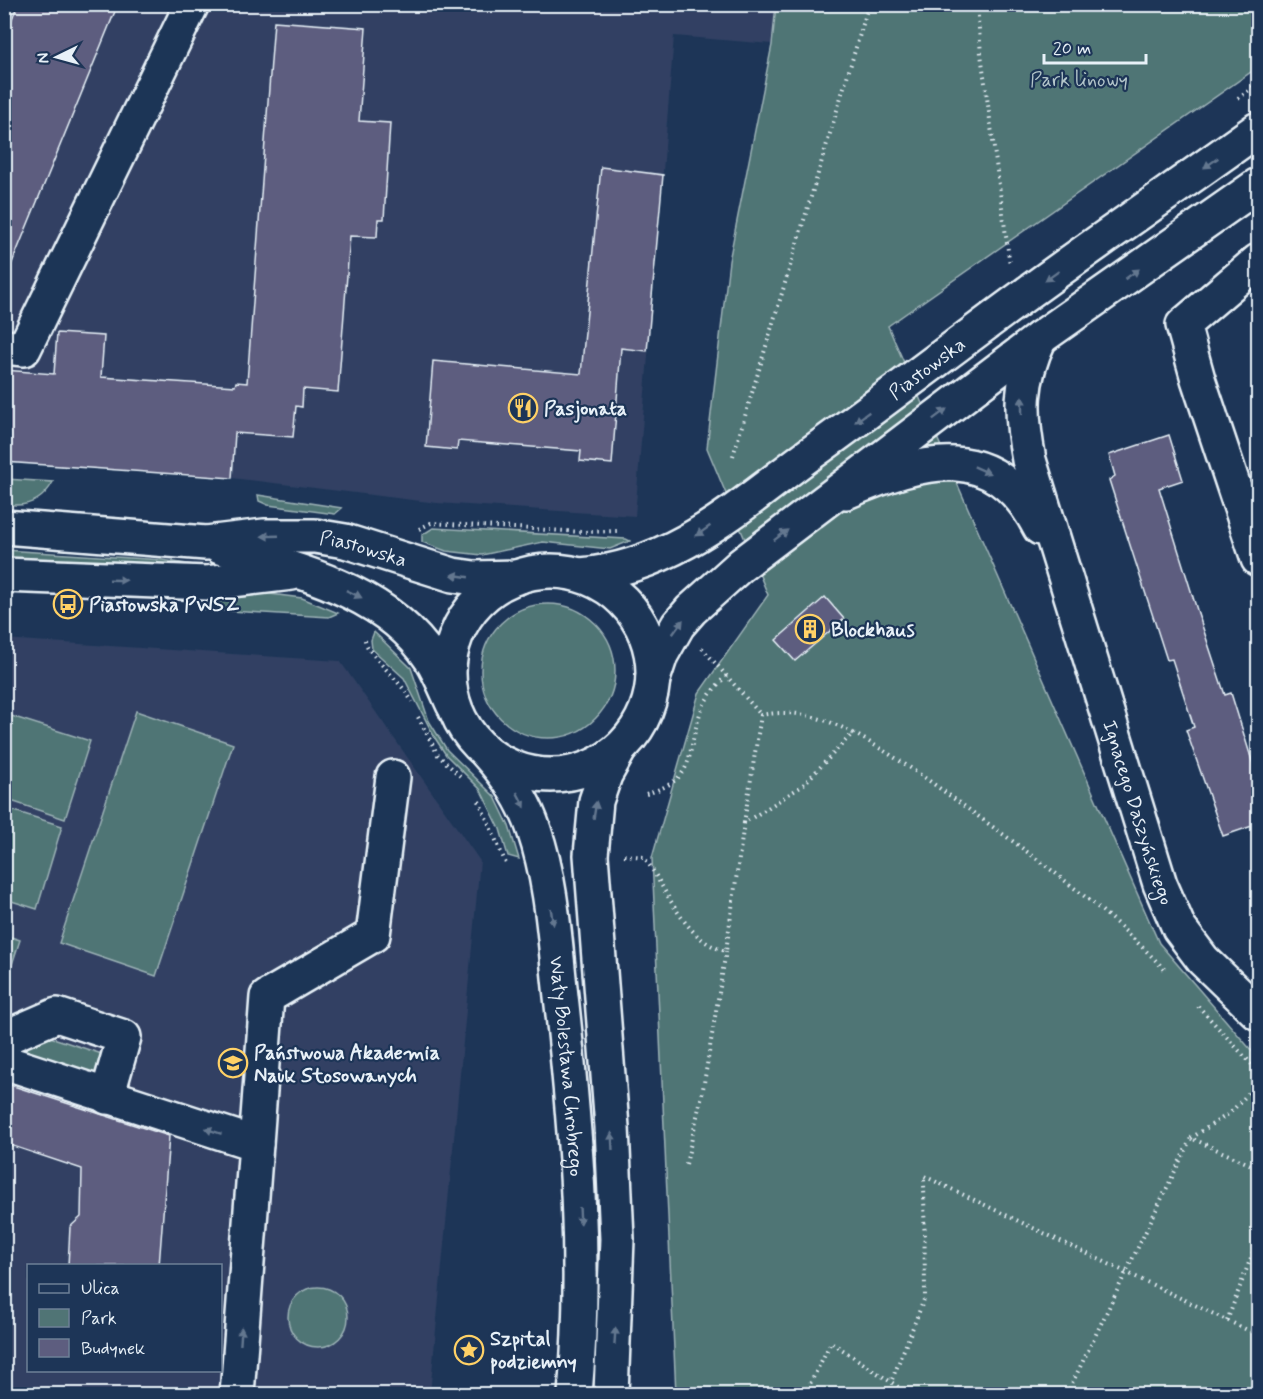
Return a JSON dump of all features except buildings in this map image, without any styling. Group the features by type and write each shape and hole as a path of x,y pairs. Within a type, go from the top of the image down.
{"main road":[{"path":"4,347 24,349 192,4"},
{"name":"Piastowska","path":"581,575 615,572 637,565 691,540 1021,298 1258,129"},
{"path":"653,680 652,653 636,614 610,590 581,575 551,571 518,577 484,596 460,627 450,665 453,704 467,731 487,753 513,768 540,775 568,774 596,766 619,750 635,731 646,707 653,680 669,640 691,610 741,565 1040,338 1258,185"},
{"path":"1258,261 1183,325 1198,379 1258,559"},
{"name":"Ignacego Daszyńskiego","path":"1040,338 1024,376 1022,402 1029,460 1069,583 1160,884 1179,928 1203,960 1258,1013"},
{"name":"Ignacego Daszyńskiego","path":"827,500 906,469 939,462 968,463 986,470 1009,485 1034,516 1069,583"},
{"name":"Piastowska","path":"4,527 206,543 264,536 315,536 345,541 453,575 474,578 518,577"},
{"name":"Piastowska","path":"206,543 300,572 368,601 401,625 429,657 453,704"},
{"path":"4,575 207,583 300,572"},
{"name":"Wały Bolesława Chrobrego","path":"611,1395 617,1239 612,1127 591,855 596,801 605,775 619,750"},
{"name":"Wały Bolesława Chrobrego","path":"487,753 513,786 534,828 543,859 553,925 576,1138 581,1234 582,1299 575,1395"},
{"path":"237,1395 267,996 373,934 393,777"},
{"path":"4,1038 57,1015 124,1037 107,1097"},
{"path":"4,1062 256,1144"}],"path":[{"path":"733,456 869,4"},
{"path":"977,4 981,54 1010,266"},
{"path":"687,1164 702,1095 726,951 761,715 699,644"},
{"path":"646,794 669,787 687,768 699,716 709,694 727,675"},
{"path":"761,715 781,711 830,721 890,752 1006,836 1098,908 1168,974"},
{"path":"744,823 802,786 853,733"},
{"path":"591,855 644,857 681,917 706,945 726,951"},
{"path":"1193,1000 1258,1071"},
{"path":"1067,1395 1191,1138 1230,1113 1258,1083"},
{"path":"1191,1138 1258,1168"},
{"path":"891,1382 925,1297 924,1176 1258,1335"},
{"path":"1227,1321 1258,1239"},
{"path":"805,1395 831,1342 908,1395"}],"shaded area":[{"path":"4,5 776,5 772,44 674,36 635,516 437,503 232,478 5,462"},
{"name":"Państwowa Akademia Nauk Stosowanych","path":"4,639 340,661 480,861 430,1394 5,1394"}],"green space":[{"name":"Park linowy","path":"776,5 1258,5 1258,67 888,326 1159,943 1258,1058 1258,1394 676,1394 652,858 699,693 768,595 707,448 729,261 772,45"},
{"path":"4,479 53,482 39,499 27,504 13,505 5,504"},
{"path":"258,495 342,508 335,514 268,505 259,501"},
{"path":"433,528 630,541 610,549 543,542 482,555 446,551 422,542 422,535"},
{"path":"4,550 162,560 213,568 5,558"},
{"path":"262,593 302,598 338,613 329,617 198,609 198,606 204,604"},
{"path":"548,604 574,609 596,623 610,645 615,671 610,697 596,719 574,733 548,738 522,733 500,719 486,697 481,671 486,645 500,623 522,609"},
{"path":"374,632 411,668 429,721 447,750 495,797 509,826 519,859 508,856 500,829 480,789 446,755 404,678 372,649 371,640"},
{"path":"136,711 233,744 156,976 59,943"},
{"path":"5,714 90,741 65,819 5,799"},
{"path":"5,808 62,826 37,909 5,899"},
{"path":"4,935 20,940 5,986"},
{"path":"44,1035 105,1055 103,1078 14,1054 15,1046"},
{"path":"312,1287 324,1287 335,1292 343,1300 348,1317 346,1329 335,1342 324,1347 312,1347 301,1342 293,1334 288,1323 288,1311 293,1300 301,1292"}],"place":[{"name":"Pasjonata","path":"523,408"},
{"name":"Piastowska PWSZ","path":"68,604"},
{"name":"Blockhaus","path":"810,629"},
{"name":"Państwowa Akademia Nauk Stosowanych","path":"233,1063"},
{"name":"Szpital podziemny","path":"469,1350"}]}
